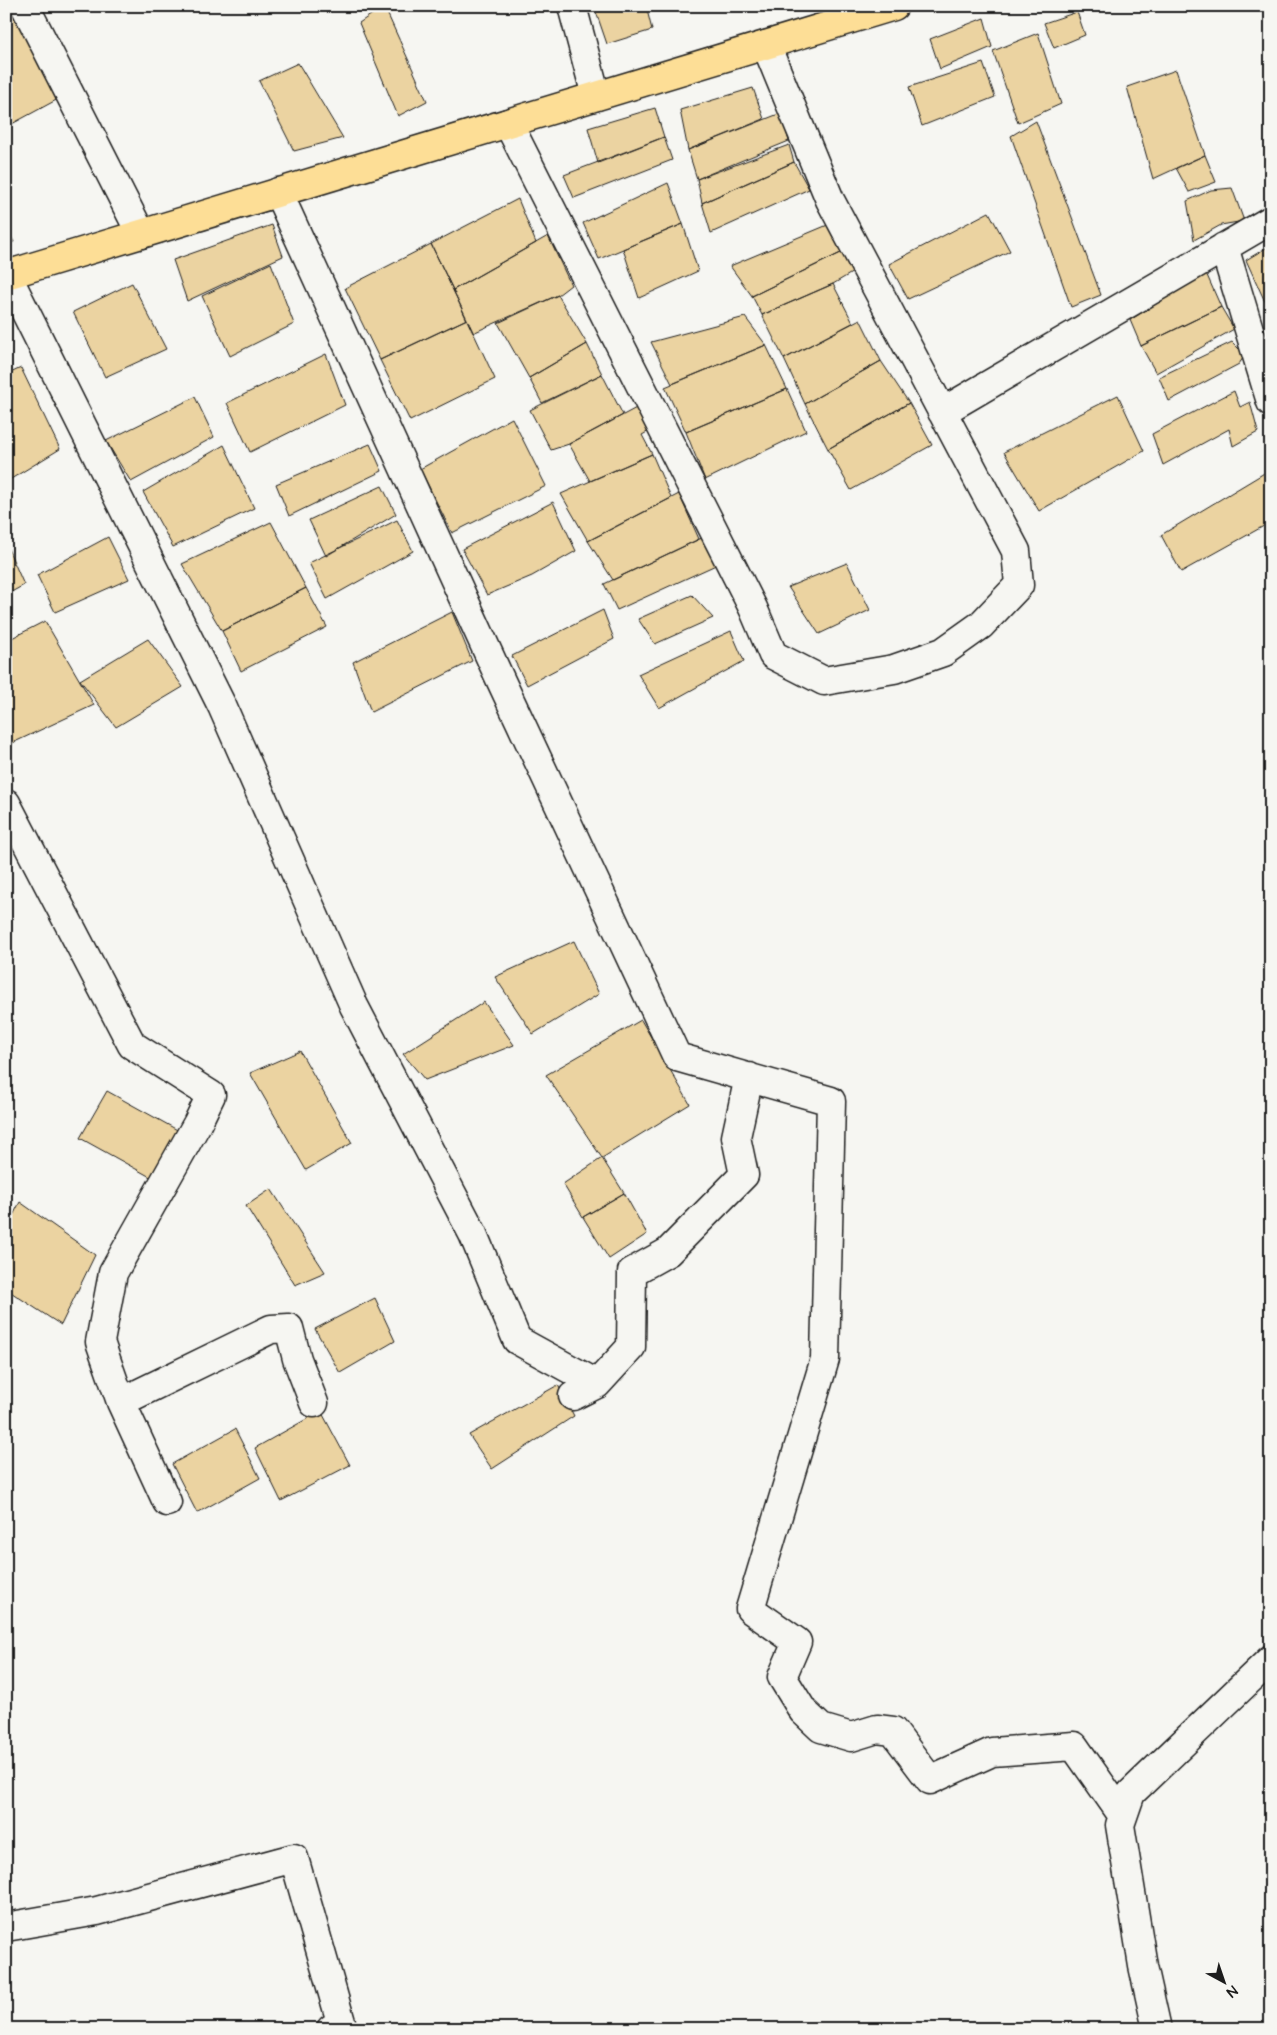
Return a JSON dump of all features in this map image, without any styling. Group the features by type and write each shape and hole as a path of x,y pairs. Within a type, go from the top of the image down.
{"highway":[{"path":"7,275 894,6"}],"street":[{"path":"25,6 141,234"},
{"path":"572,6 596,96"},
{"path":"508,123 753,608 773,655 824,681 894,669 943,652 981,625 1019,585 1016,551 830,200 766,45"},
{"path":"278,192 501,681 677,1057 831,1102 825,1359 750,1609 797,1642 782,1677 803,1711 821,1728 852,1737 878,1729 893,1731 930,1780 992,1752 1074,1746 1123,1816"},
{"path":"942,412 1271,220"},
{"path":"1224,247 1271,402"},
{"path":"7,275 222,706 354,1006 473,1234 517,1340 585,1390 631,1347 632,1272 668,1252 744,1174 736,1137 749,1078"},
{"path":"6,804 132,1045 211,1095 197,1124 113,1273 100,1342 121,1402 167,1502"},
{"path":"121,1402 271,1329 289,1328 297,1359 314,1403"},
{"path":"1157,2029 1143,1966 1120,1826 1123,1816 1131,1794 1271,1659"},
{"path":"6,1927 96,1911 294,1858 341,2022 331,2029"}],"building":[{"path":"384,6 427,101 398,116 359,23"},
{"path":"594,6 646,6 652,30 607,44"},
{"path":"13,10 60,98 10,125 6,116 6,14"},
{"path":"1077,12 1085,35 1054,48 1044,23"},
{"path":"984,18 992,47 940,69 930,39"},
{"path":"1038,33 1061,104 1018,123 993,51"},
{"path":"298,63 343,138 294,151 259,81"},
{"path":"983,63 995,97 922,126 909,87"},
{"path":"1176,70 1205,155 1153,179 1127,87"},
{"path":"753,88 764,119 688,150 680,110"},
{"path":"655,108 664,137 598,163 588,128"},
{"path":"781,113 789,141 697,179 688,150"},
{"path":"1036,121 1101,295 1071,307 1011,136"},
{"path":"664,137 672,160 574,198 564,175"},
{"path":"789,145 794,162 702,203 697,179"},
{"path":"1205,155 1216,182 1189,192 1176,168"},
{"path":"794,162 809,189 711,233 702,203"},
{"path":"668,183 683,224 599,259 583,223"},
{"path":"1232,188 1244,221 1221,225 1194,240 1187,201 1211,190"},
{"path":"518,199 536,243 453,290 431,244"},
{"path":"989,212 1010,251 908,299 889,264"},
{"path":"683,224 698,271 639,298 623,249"},
{"path":"830,224 847,250 752,296 730,266"},
{"path":"272,225 283,256 187,301 173,260"},
{"path":"6,227 14,242 6,244"},
{"path":"548,236 571,285 558,295 473,333 453,290"},
{"path":"431,244 467,319 380,360 345,288"},
{"path":"1271,245 1271,304 1267,306 1246,260"},
{"path":"847,250 855,271 833,284 762,315 752,296"},
{"path":"271,263 294,324 230,356 202,296"},
{"path":"1206,273 1221,307 1141,346 1130,320"},
{"path":"132,283 166,349 105,377 73,312"},
{"path":"833,284 853,323 784,359 762,315"},
{"path":"558,295 587,344 529,378 498,323"},
{"path":"1221,307 1234,329 1156,373 1141,346"},
{"path":"745,317 766,345 672,384 651,342"},
{"path":"467,319 495,379 410,421 380,360"},
{"path":"860,319 881,361 805,404 784,359"},
{"path":"1232,342 1245,355 1239,364 1169,401 1159,377"},
{"path":"587,344 602,374 542,403 529,378"},
{"path":"766,345 787,389 686,432 665,387"},
{"path":"326,354 345,405 250,452 227,403"},
{"path":"881,361 909,403 828,449 805,404"},
{"path":"21,368 60,449 6,482 6,375"},
{"path":"602,374 623,415 569,444 551,450 530,410"},
{"path":"787,389 806,431 705,480 686,432"},
{"path":"1234,391 1240,407 1250,402 1258,432 1233,446 1229,429 1163,465 1152,434"},
{"path":"1118,395 1144,451 1039,511 1004,452"},
{"path":"195,397 214,437 131,482 106,441"},
{"path":"909,403 932,445 851,490 828,449"},
{"path":"640,406 651,430 642,435 652,454 590,481 569,444"},
{"path":"512,418 546,486 452,533 420,469"},
{"path":"370,444 382,471 289,516 276,484"},
{"path":"224,445 254,508 173,547 143,492"},
{"path":"652,454 671,498 588,541 561,494"},
{"path":"1271,469 1271,522 1181,572 1161,535"},
{"path":"382,486 396,514 326,556 309,520"},
{"path":"679,494 699,539 613,580 588,541"},
{"path":"553,502 576,551 532,576 487,595 462,549"},
{"path":"397,520 413,551 327,599 309,563"},
{"path":"271,522 306,588 222,631 182,564"},
{"path":"706,536 718,564 617,610 604,584"},
{"path":"108,537 129,579 55,612 37,575"},
{"path":"6,544 24,585 6,595"},
{"path":"847,563 870,610 819,634 788,587"},
{"path":"306,588 327,627 241,671 222,631"},
{"path":"692,595 713,618 655,644 638,619"},
{"path":"603,610 614,639 527,685 512,656"},
{"path":"452,612 472,661 371,712 353,662"},
{"path":"45,621 94,705 6,746 6,641"},
{"path":"731,631 744,661 659,708 638,674"},
{"path":"148,639 183,687 116,727 80,680"},
{"path":"574,941 599,994 533,1034 495,977"},
{"path":"484,1002 514,1045 425,1080 403,1054"},
{"path":"641,1020 690,1104 602,1158 546,1075"},
{"path":"300,1051 352,1143 306,1170 250,1073"},
{"path":"107,1091 190,1137 163,1184 80,1138"},
{"path":"602,1158 624,1193 583,1217 563,1184"},
{"path":"271,1189 325,1272 295,1285 246,1206"},
{"path":"624,1193 647,1234 609,1259 583,1217"},
{"path":"20,1202 95,1255 61,1325 6,1289 6,1229"},
{"path":"375,1298 395,1341 340,1373 315,1329"},
{"path":"558,1385 574,1416 492,1469 469,1435"},
{"path":"321,1411 350,1465 281,1501 255,1448"},
{"path":"235,1429 260,1478 197,1513 172,1464"}]}
